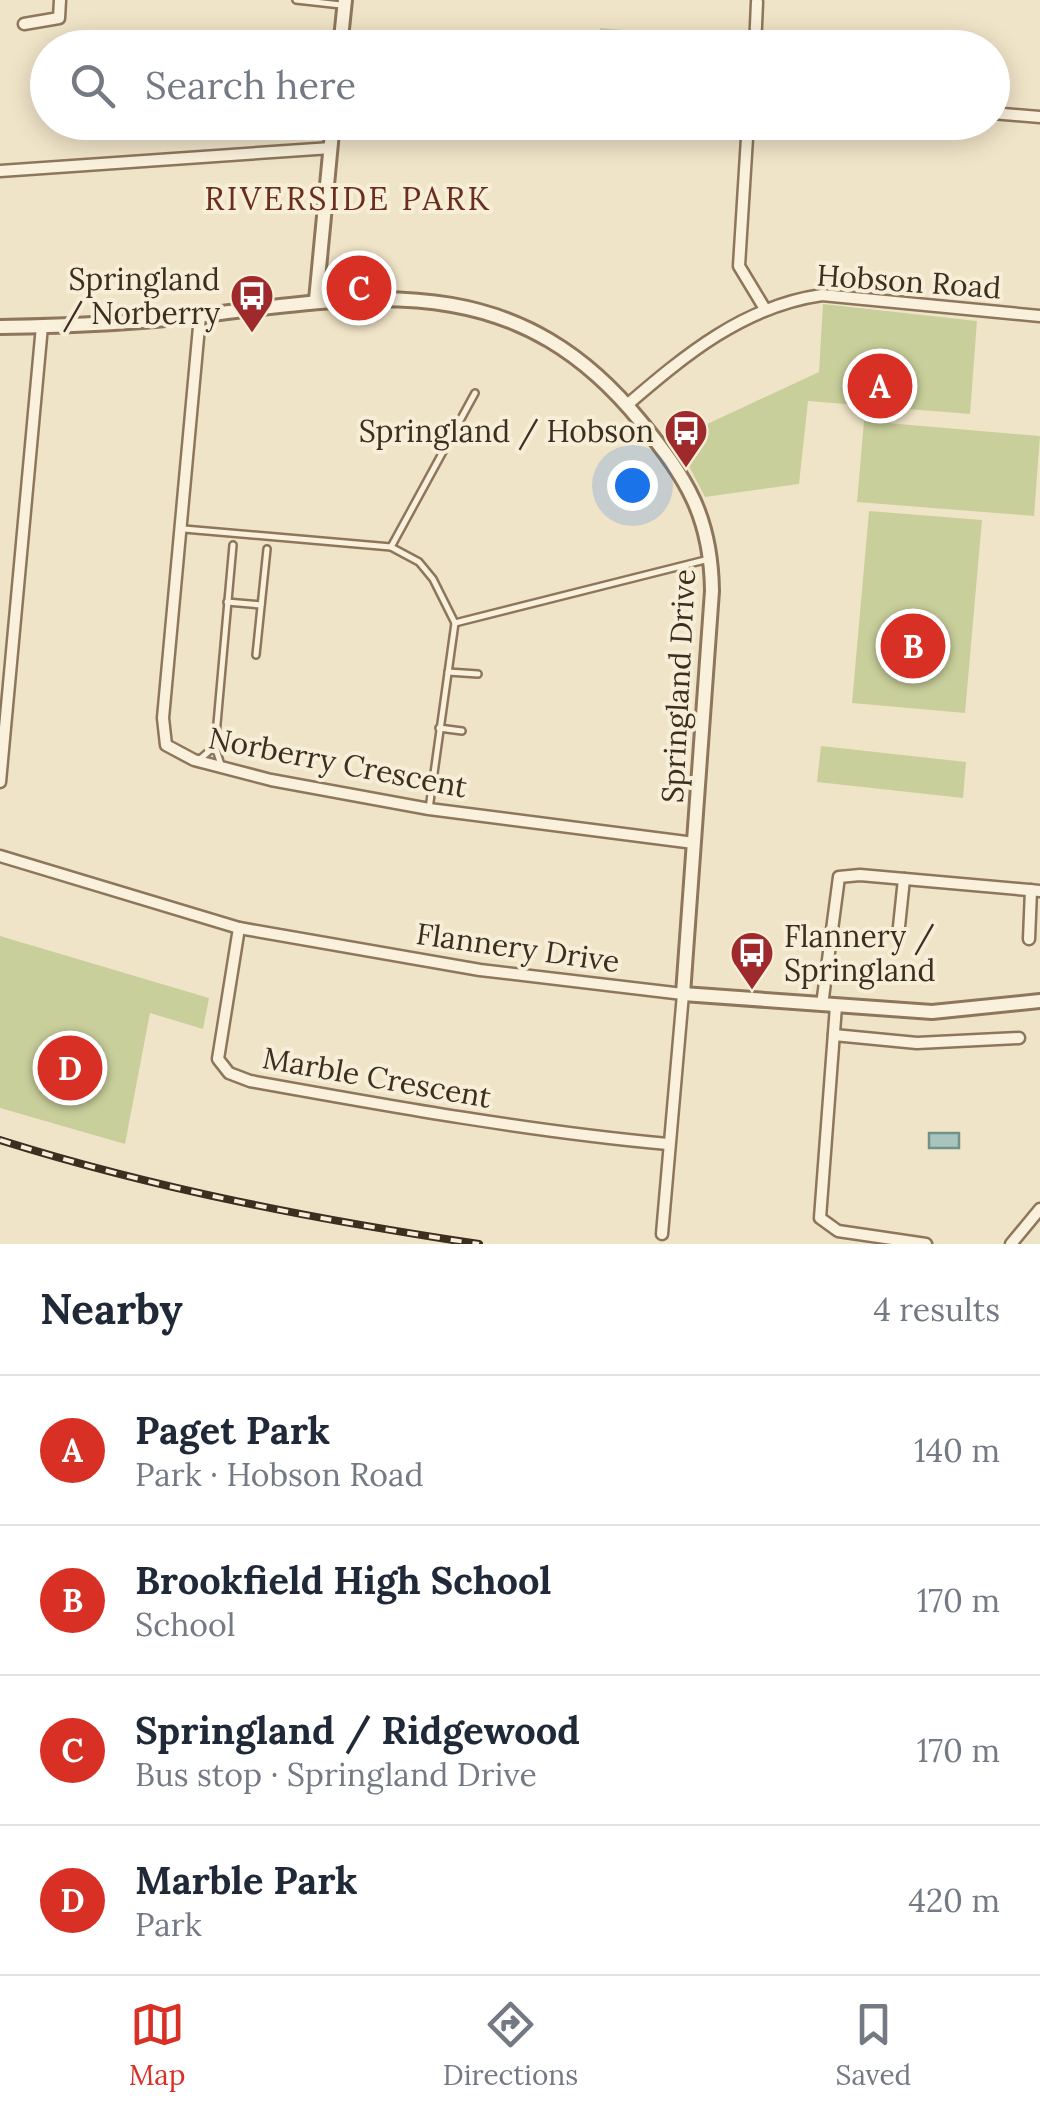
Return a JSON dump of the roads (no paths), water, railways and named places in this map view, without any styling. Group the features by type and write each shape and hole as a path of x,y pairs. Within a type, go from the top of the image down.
{"street":[{"path":"24,24 58,18 60,0"},
{"path":"755,30 757,2"},
{"path":"342,30 345,3"},
{"path":"1010,114 1040,116"},
{"path":"316,300 331,140"},
{"path":"747,140 738,266 765,309"},
{"path":"0,171 330,148"},
{"name":"Hobson Road","path":"627,405 715,334 765,309 822,296 1040,316"},
{"name":"Springland Drive","path":"0,327 200,316 316,300 381,297 439,302 506,319 564,349 627,405 696,498 712,559 683,994 662,1234"},
{"name":"Norberry Crescent","path":"200,316 166,745 176,753 222,767 430,809 694,843"},
{"path":"0,782 42,326"},
{"name":"Flannery Drive","path":"0,856 239,928 480,970 683,994 932,1012 1040,1001"},
{"path":"926,1244 838,1231 820,1218 834,1035 829,1005 838,877 904,878 1035,890 1028,939"},
{"path":"898,936 904,878"},
{"name":"Marble Crescent","path":"239,928 218,1059 229,1072 250,1081 444,1116 588,1138 668,1144"},
{"path":"834,1035 916,1043 1019,1038"},
{"path":"1011,1244 1040,1209"}],"lane":[{"path":"296,0 345,3"},
{"path":"391,548 475,392"},
{"path":"184,530 391,548 418,562 439,586 455,623 430,809"},
{"path":"222,767 216,746 233,546"},
{"path":"256,655 267,549"},
{"path":"455,623 712,559"},
{"path":"227,602 261,605"},
{"path":"448,672 478,674"},
{"path":"440,728 462,731"},
{"path":"198,761 216,746"}],"water":[{"path":"929,1133 959,1133 959,1148 929,1148"}],"railway":[{"path":"0,1140 118,1174 238,1201 479,1244"}],"place":[{"name":"Springland / Ridgewood","path":"359,288"},
{"name":"Springland / Norberry","path":"252,334"},
{"name":"Paget Park","path":"880,386"},
{"name":"Springland / Hobson","path":"686,469"},
{"name":"Brookfield High School","path":"913,646"},
{"name":"Flannery / Springland","path":"752,991"},
{"name":"Marble Park","path":"70,1068"}],"district":[{"name":"RIVERSIDE PARK","path":"348,198"}]}
